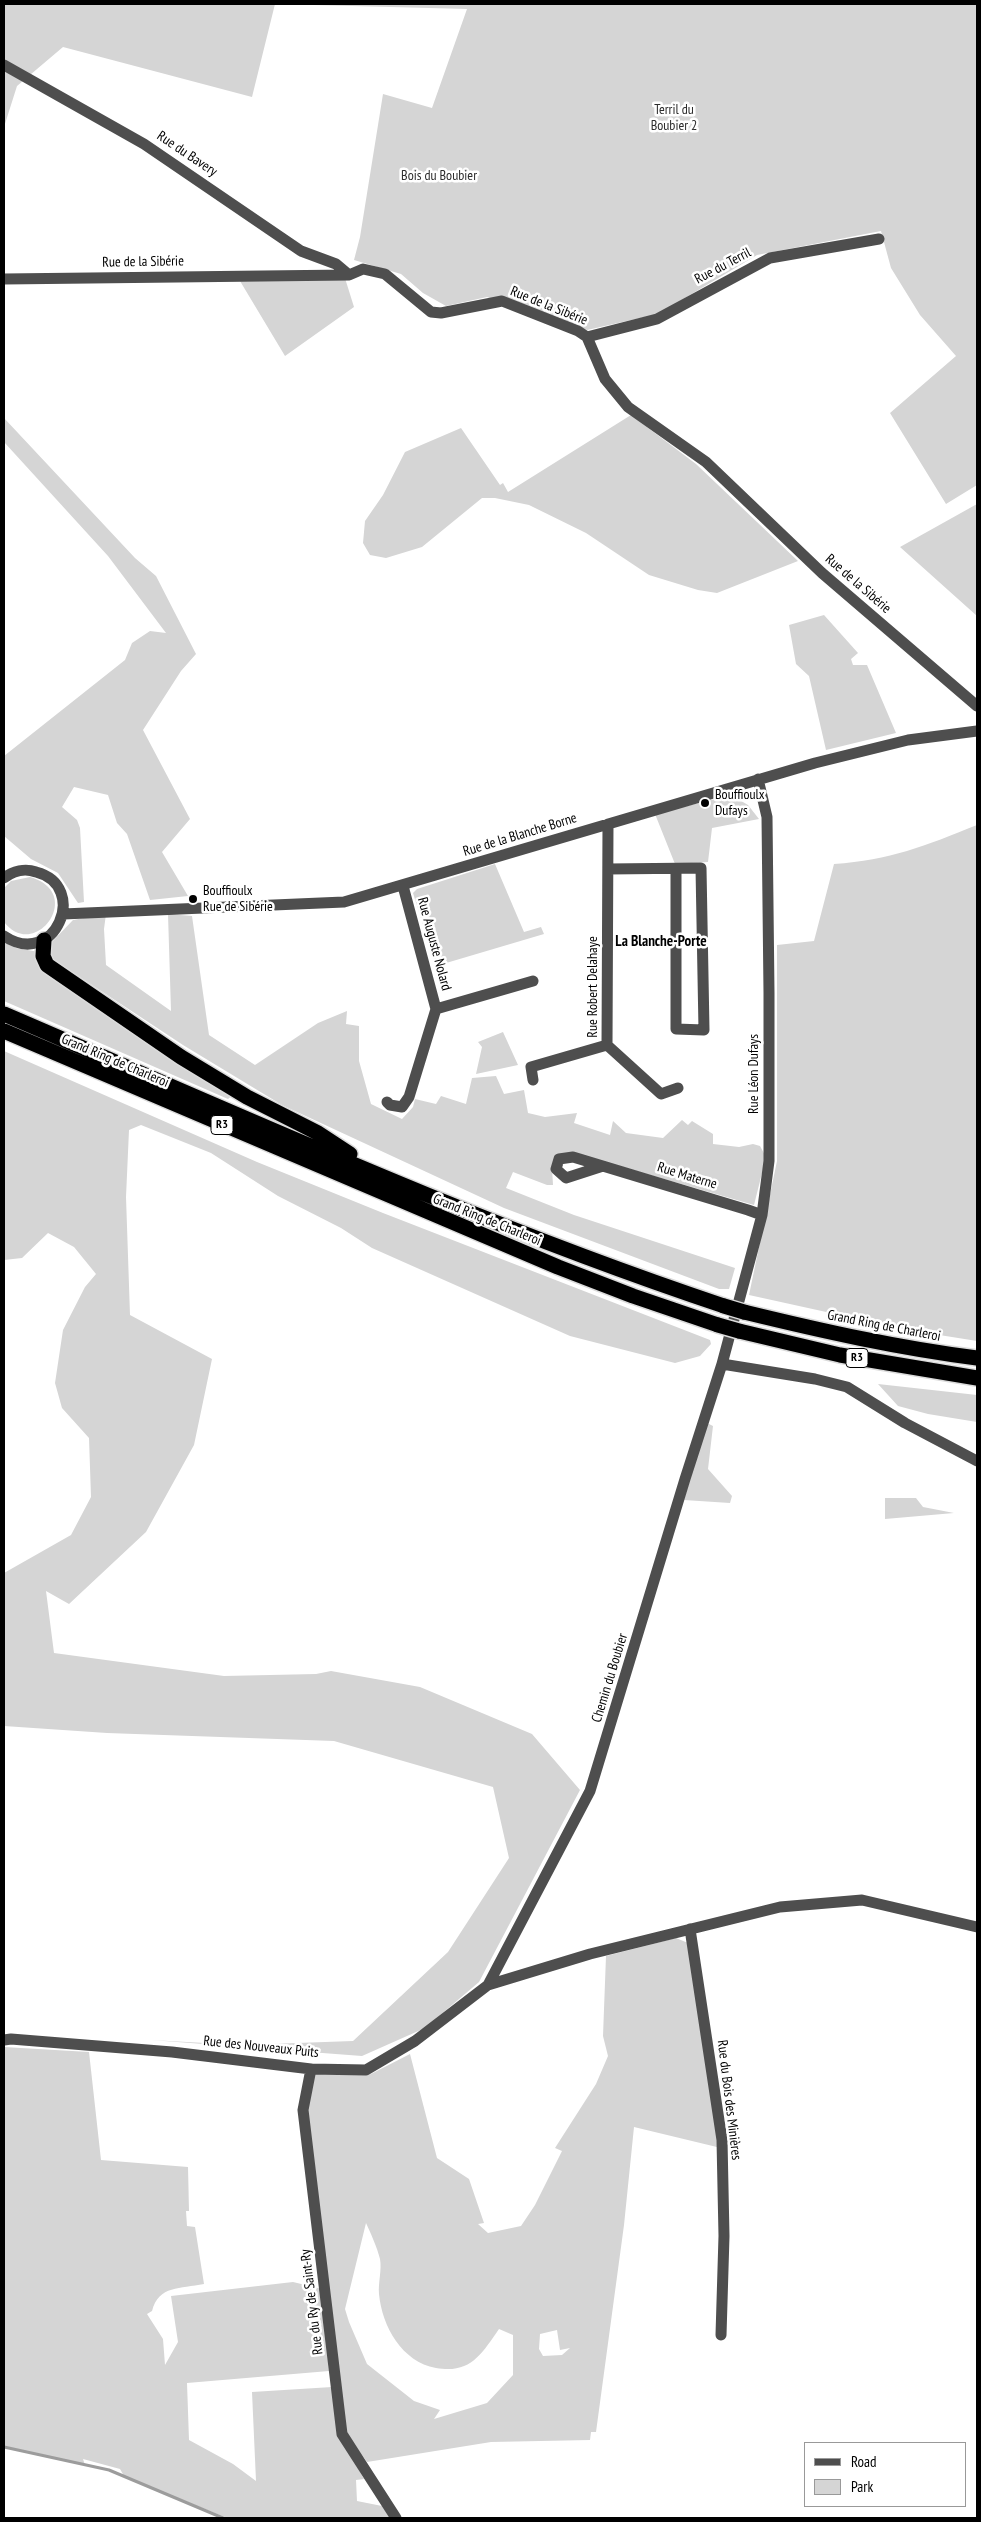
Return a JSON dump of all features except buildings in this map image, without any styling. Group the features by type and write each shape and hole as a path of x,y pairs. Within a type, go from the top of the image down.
{"highway":[{"path":"44,940 43,956 47,965 94,999 247,1097 318,1133 382,1176"},
{"name":"Grand Ring de Charleroi","path":"4,1014 382,1176 591,1259 744,1312 843,1336 919,1350 977,1358"},
{"name":"Grand Ring de Charleroi","path":"4,1031 522,1252 634,1296 739,1331 840,1355 977,1378"}],"street":[{"name":"Rue du Bavery","path":"4,65 144,144 301,251 336,264 349,275"},
{"name":"Rue du Terril","path":"587,337 657,319 770,258 879,239"},
{"name":"Rue de la Sibérie","path":"4,279 349,275 363,269 385,274 431,312 441,313 502,302 578,331 587,337 605,378 628,407 706,462 822,573 977,706"},
{"name":"Rue de la Blanche Borne","path":"63,914 344,902 758,780 908,740 977,731"},
{"name":"Rue Léon Dufays","path":"722,1364 762,1215 769,1161 767,816 758,780"},
{"name":"Rue Robert Delahaye","path":"608,824 607,1045 661,1094 678,1088"},
{"path":"608,869 701,868 704,1030 676,1029 676,869"},
{"path":"4,878 15,872 27,870 46,875 59,889 63,901 63,914 55,931 44,940 26,944 14,942 4,936"},
{"name":"Rue Auguste Nolard","path":"387,1102 390,1105 402,1107 409,1097 436,1009 403,886"},
{"path":"436,1009 533,981"},
{"path":"533,1080 532,1067 607,1045"},
{"name":"Rue Materne","path":"603,1166 762,1215"},
{"path":"722,1364 815,1379 847,1387 905,1422 977,1461"},
{"name":"Chemin du Boubier","path":"488,1985 590,1791 722,1364"},
{"path":"488,1985 590,1954 780,1907 862,1900 977,1927"},
{"name":"Rue du Bois des Minières","path":"690,1929 722,2140 724,2236 721,2335"},
{"name":"Rue des Nouveaux Puits","path":"4,2040 172,2052 311,2069 366,2070 415,2041 488,1985"},
{"name":"Rue du Ry de Saint-Ry","path":"311,2069 303,2110 342,2434 396,2518"}],"green space":[{"path":"4,4 275,4 252,97 63,47 17,86 4,127"},
{"path":"275,4 977,4 977,485 946,504 890,413 956,356 920,315 891,268 881,231 757,255 658,314 587,330 487,297 446,306 423,293 401,274 354,260 360,237 383,94 432,108 467,9"},
{"path":"344,275 354,307 285,356 237,276"},
{"path":"631,415 696,464 798,561 717,593 698,590 649,575 586,533 529,505 495,498 482,498 422,547 386,558 370,555 363,543 365,521 383,495 405,452 461,428 500,485 503,483 508,492"},
{"path":"4,418 135,558 156,576 196,654 181,671 143,730 190,819 162,852 188,896 150,900 127,834 117,823 108,795 74,787 62,807 77,820 80,828 84,902 78,903 58,873 31,859 4,836 4,756 125,660 132,643 150,631 166,633 108,556 4,442"},
{"path":"977,504 977,616 900,547"},
{"path":"824,615 858,653 851,659 853,665 867,665 896,733 826,750 809,676 796,664 789,625"},
{"path":"731,795 748,805 759,819 712,828 708,862 675,864 655,814"},
{"path":"977,825 977,1341 908,1330 749,1295 777,1161 777,945 814,941 834,864 873,859 907,851"},
{"path":"495,864 524,932 541,927 544,934 436,966 413,893 417,889"},
{"path":"30,877 46,885 54,896 55,909 50,921 41,930 29,934 16,932 4,922 4,888 11,881"},
{"path":"106,914 104,929 106,965 171,1011 168,914 192,916 209,1035 255,1065 318,1023 347,1011 346,1024 359,1026 359,1061 371,1104 402,1119 413,1107 415,1099 436,1104 441,1096 466,1104 472,1078 496,1076 504,1094 524,1090 528,1113 545,1117 577,1113 574,1123 610,1135 613,1121 626,1133 663,1138 682,1120 688,1125 692,1121 713,1134 713,1144 739,1147 753,1144 760,1146 766,1157 754,1205 574,1153 552,1168 553,1185 547,1185 513,1172 506,1188 574,1215 735,1268 729,1289 719,1289 504,1208 282,1105 183,1045 51,958 48,946 73,920"},
{"path":"4,942 16,948 39,952 39,965 54,979 234,1094 228,1099 4,1001"},
{"path":"503,1032 518,1065 476,1074 482,1047 478,1042"},
{"path":"4,1051 257,1162 710,1340 711,1344 700,1356 675,1363 570,1336 372,1248 341,1228 278,1196 211,1153 141,1125 129,1130 126,1197 130,1315 212,1359 194,1445 146,1532 69,1604 46,1591 54,1653 224,1676 316,1674 331,1671 420,1687 532,1734 580,1790 479,1982 425,2028 362,2056 151,2040 241,2045 353,2041 448,1952 509,1858 493,1787 334,1741 107,1733 4,1726 4,1573 71,1535 91,1497 89,1438 62,1408 55,1383 63,1330 85,1287 96,1274 74,1247 48,1233 22,1258 4,1260"},
{"path":"878,1384 977,1395 977,1422 928,1414 898,1406"},
{"path":"707,1423 713,1426 708,1469 732,1496 730,1503 684,1500"},
{"path":"885,1498 916,1498 923,1507 954,1513 885,1519"},
{"path":"676,1938 688,1943 721,2148 634,2127 624,2225 596,2432 591,2432 590,2440 491,2442 367,2462 346,2432 306,2108 315,2074 369,2075 410,2054 437,2158 469,2179 484,2223 478,2224 488,2233 521,2226 535,2205 562,2151 555,2148 596,2084 608,2056 603,2036 606,1956","holes":["366,2223 380,2259 379,2294 384,2318 396,2341 413,2358 436,2368 458,2368 466,2365 480,2354 499,2329 513,2335 513,2375 487,2403 434,2419 440,2410 414,2401 367,2364 345,2309","557,2330 560,2350 570,2348 562,2355 543,2356 539,2349 540,2334"]},
{"path":"4,2047 89,2052 101,2160 188,2167 189,2211 186,2211 187,2226 195,2227 204,2284 165,2292 155,2303 152,2311 147,2314 163,2339 165,2365 178,2342 171,2296 293,2282 322,2289 329,2371 187,2383 189,2440 233,2464 256,2481 252,2392 332,2387 340,2436 364,2479 356,2480 357,2501 382,2506 390,2518 227,2518 124,2476 120,2469 83,2459 85,2465 4,2446"}],"waterway":[{"path":"4,2447 109,2470 223,2518"}],"place":[{"name":"Bouffioulx Dufays","path":"705,803"},
{"name":"Bouffioulx Rue de Sibérie","path":"193,899"}],"district":[{"name":"La Blanche-Porte","path":"661,942"}],"park label":[{"name":"Terril du Boubier 2","path":"674,118"},
{"name":"Bois du Boubier","path":"439,176"}]}
